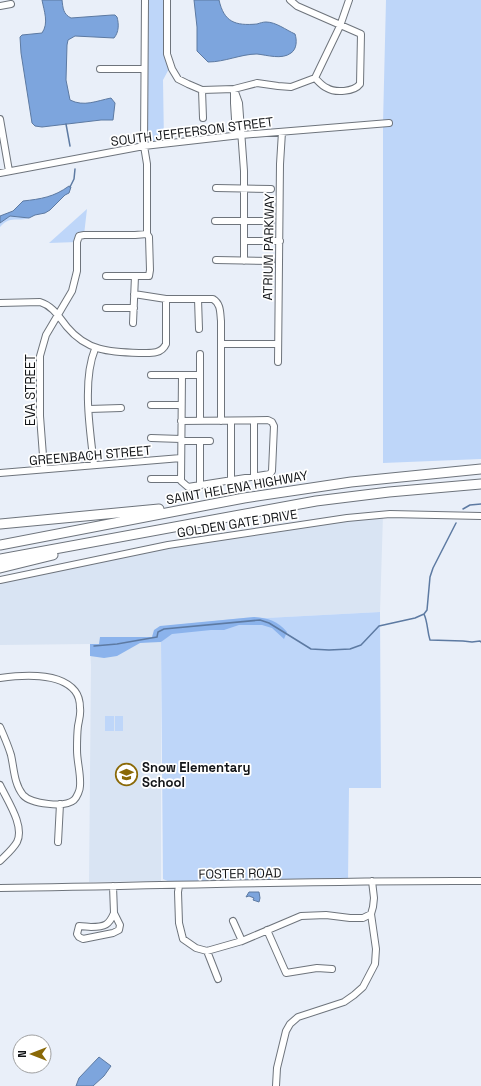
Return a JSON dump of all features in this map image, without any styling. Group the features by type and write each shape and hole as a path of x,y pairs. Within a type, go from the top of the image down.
{"highway":[{"name":"SAINT HELENA HIGHWAY","path":"0,545 208,504 344,483 481,468"},
{"name":"SAINT HELENA HIGHWAY","path":"0,559 316,501 397,491 481,484"},
{"path":"0,524 208,504"},
{"path":"0,568 201,521"}],"street":[{"path":"106,276 148,276 149,237 147,164 144,146 145,0"},
{"path":"167,0 167,54 172,69 178,78 202,90 234,89 257,83 291,86 315,78 340,26 349,0"},
{"path":"290,0 297,6 360,34 360,84 358,87 349,90 329,89 315,78"},
{"path":"0,6 11,4"},
{"path":"100,69 144,69"},
{"path":"234,89 238,103 239,135 244,189 244,261"},
{"path":"202,90 203,118"},
{"path":"0,119 9,171"},
{"name":"SOUTH JEFFERSON STREET","path":"0,173 144,146 239,135 389,123"},
{"name":"ATRIUM PARKWAY","path":"278,362 282,132"},
{"path":"216,188 272,189"},
{"path":"215,221 271,221"},
{"name":"EVA STREET","path":"44,469 40,416 40,356 46,335 72,292 77,271 77,242 79,236 148,234"},
{"path":"244,240 280,241"},
{"path":"216,260 271,261"},
{"path":"133,324 134,276"},
{"path":"134,294 166,299 213,299 217,302 220,309 221,421"},
{"path":"0,303 40,302 46,304 58,315 76,337 85,344 96,349 126,353 159,352 164,348 166,344 166,299"},
{"path":"198,299 199,329"},
{"path":"106,308 134,308"},
{"path":"221,344 278,344"},
{"path":"94,465 90,434 89,370 91,359 96,349"},
{"path":"200,354 200,421"},
{"path":"151,375 200,375"},
{"path":"181,421 268,420 272,422 274,426 274,467 272,471 270,474 200,486 188,487 181,482 181,421 181,406 182,375"},
{"path":"151,405 181,406"},
{"path":"89,409 120,408"},
{"path":"231,421 231,480"},
{"path":"254,421 254,476"},
{"path":"151,438 210,441"},
{"path":"200,441 200,486"},
{"name":"GREENBACH STREET","path":"0,473 181,458"},
{"path":"151,479 181,479"},
{"name":"GOLDEN GATE DRIVE","path":"0,580 162,546 341,519 390,514 481,516"},
{"path":"0,678 24,676 48,678 63,682 74,690 79,697 81,710 78,728 77,751 80,787 75,799 69,803 60,804 28,800 17,787 10,754 0,726"},
{"path":"0,785 18,823 19,832 17,841 0,861"},
{"path":"58,842 60,804"},
{"path":"276,1086 277,1068 286,1031 290,1024 302,1015 344,1002 363,987 374,964 376,949 371,914 374,898 372,881"},
{"name":"FOSTER ROAD","path":"0,888 179,886 372,881 481,881"},
{"path":"113,886 114,913 110,923 105,926 90,928 79,926 77,934 83,939 117,932 120,925 114,913"},
{"path":"179,886 179,923 183,938 196,948 207,951 242,940 302,916 326,915 363,918 371,914"},
{"path":"234,921 242,940"},
{"path":"267,930 286,973 317,968 332,969"},
{"path":"207,951 218,979"}],"shaded area":[{"path":"42,0 62,0 65,13 71,18 112,15 117,17 118,28 114,38 75,36 68,40 67,45 66,80 70,100 85,103 111,98 115,103 113,120 42,127 35,126 32,123 21,53 20,37 22,35 42,33 46,21"},
{"path":"145,0 167,0 171,65 163,80 164,143 144,146"},
{"path":"194,0 219,0 227,18 237,23 257,24 270,22 281,26 295,34 295,47 291,53 283,56 251,54 221,61 208,62 197,51 197,27"},
{"path":"386,0 481,0 481,459 383,463 383,123"},
{"path":"69,186 71,187 69,193 45,213 29,218 10,216 0,223 0,216 13,211 23,201 47,197 58,193"},
{"path":"87,209 84,235 77,242 49,243"},
{"path":"10,216 29,218 7,221 0,227 0,223"},
{"path":"383,515 380,612 266,618 254,617 152,637 100,637 100,644 161,642 161,881 89,882 90,644 0,645 0,580 99,559"},
{"path":"380,612 381,788 349,788 348,882 179,886 163,879 161,642 175,625 254,617 266,618"},
{"path":"254,617 268,619 280,625 287,632 284,639 272,628 262,625 239,625 224,630 172,634 161,642 140,643 117,656 104,658 90,656 90,644 99,644 100,637 152,637 154,630 160,626"},
{"path":"105,716 114,716 114,731 105,731"},
{"path":"115,716 123,716 123,731 115,731"},
{"path":"249,892 259,892 259,902 253,900 254,898 249,896 246,897"},
{"path":"99,1057 111,1066 104,1076 93,1086 76,1086 79,1078"}],"waterway":[{"path":"66,124 70,146"},
{"path":"70,187 74,179 75,169"},
{"path":"463,509 470,505 481,504"},
{"path":"424,614 427,610 430,577 433,568 456,523"},
{"path":"94,646 117,644 157,637 158,632 164,629 260,620 269,623 311,649 350,649 361,645 379,626 415,618 424,614 430,640 481,642"}],"place":[{"name":"Snow Elementary School","path":"126,774"}]}
